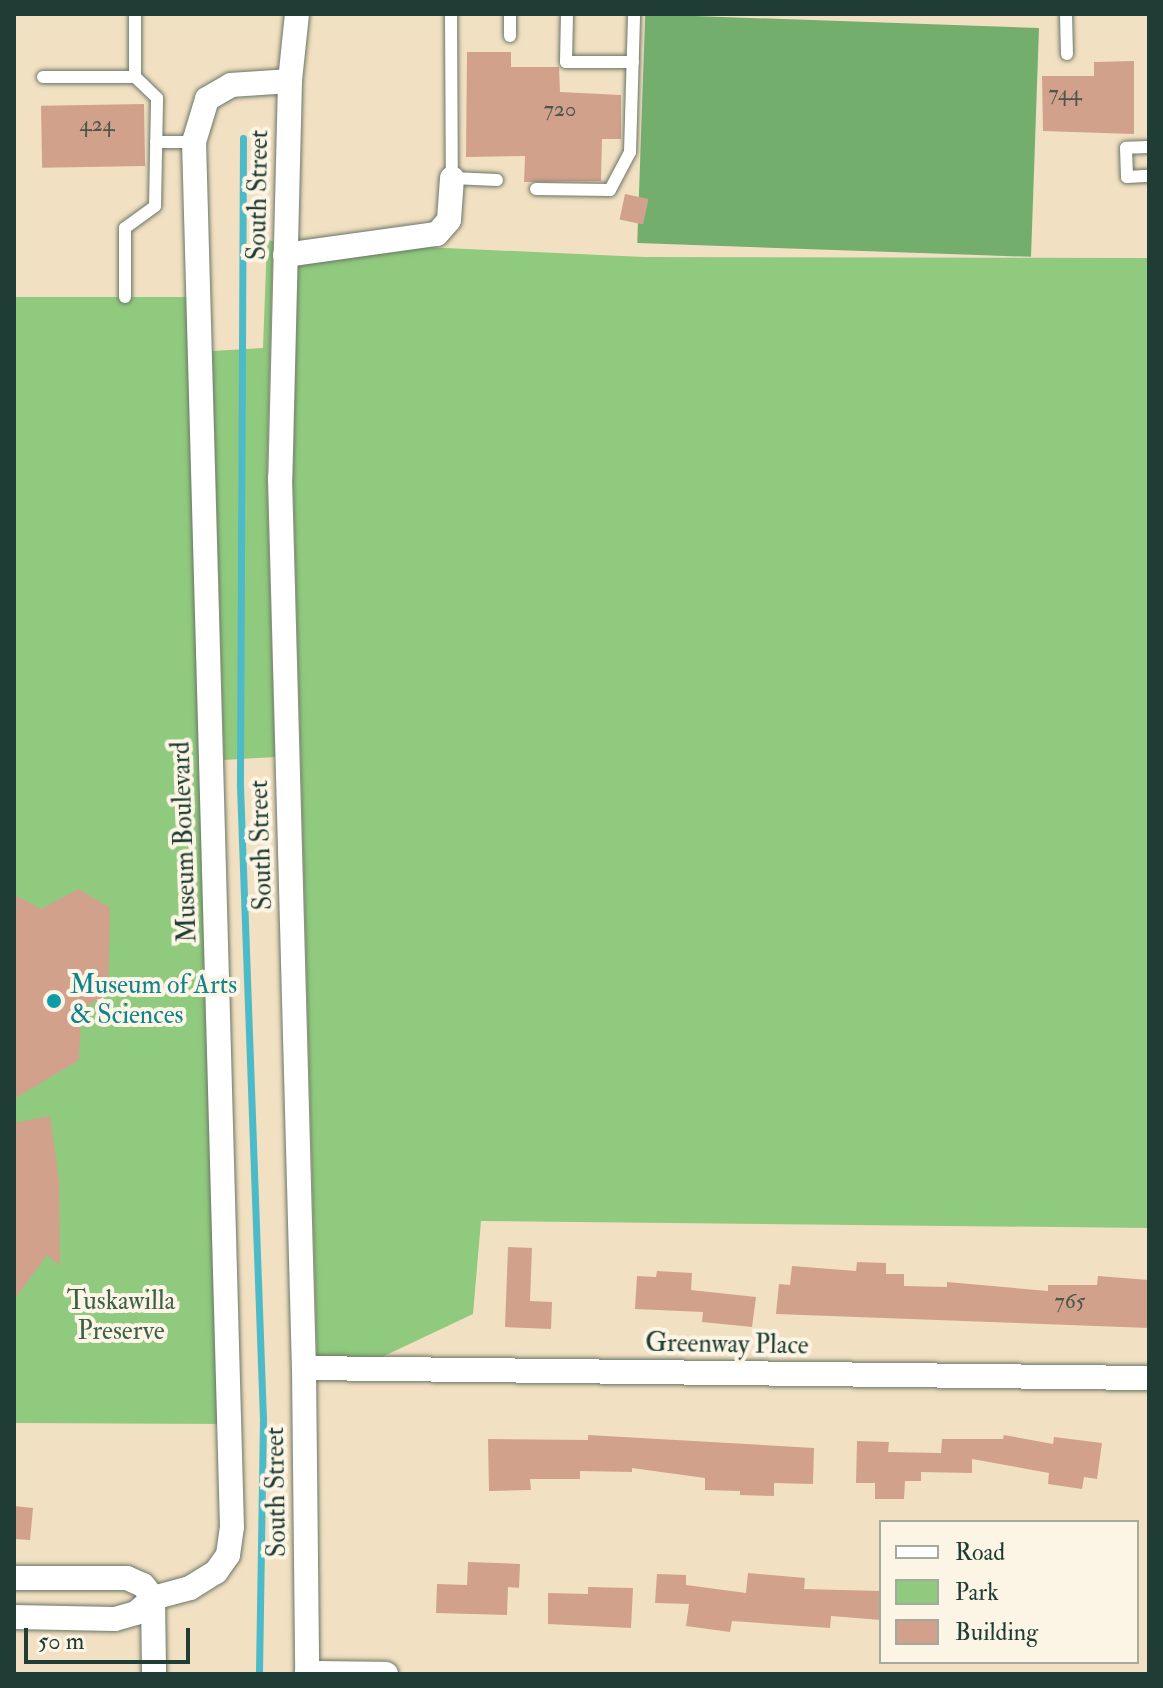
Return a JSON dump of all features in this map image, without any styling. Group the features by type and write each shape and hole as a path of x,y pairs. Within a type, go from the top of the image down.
{"street":[{"name":"South Street","path":"297,14 290,81 280,478 304,1368 307,1674"},
{"name":"Museum Boulevard","path":"14,1617 115,1619 136,1613 153,1598 190,1588 216,1572 228,1555 232,1527 194,142 207,99 231,85 290,81"},
{"path":"285,255 437,234 449,220 452,178"},
{"name":"Greenway Place","path":"304,1368 1149,1378"},
{"path":"14,1578 127,1578 143,1585 153,1598 154,1674"},
{"path":"307,1674 386,1674"}],"lane":[{"path":"135,14 135,77"},
{"path":"451,14 452,178 497,180"},
{"path":"510,14 510,36"},
{"path":"567,14 566,62 633,62"},
{"path":"536,189 610,190 630,152 634,14"},
{"path":"1066,14 1067,54"},
{"path":"43,77 135,77 157,98 155,206 125,228 125,297"},
{"path":"156,142 194,142"},
{"path":"1149,147 1126,148 1127,177 1149,176"}],"green space":[{"path":"645,14 1039,28 1031,257 637,243"},
{"path":"267,240 273,241 267,477 275,757 224,760 212,351 263,348"},
{"path":"423,247 644,257 1149,258 1149,1228 481,1221 473,1314 382,1357 317,1356 293,479 298,265"},
{"name":"Tuskawilla Preserve","path":"14,297 198,297 229,1424 14,1423"}],"building":[{"path":"467,52 511,52 511,67 559,67 560,92 621,95 621,139 602,139 601,181 524,182 525,156 466,157"},
{"path":"1134,61 1134,134 1043,131 1042,76 1094,76 1094,62"},
{"path":"144,104 145,166 42,168 41,106"},
{"path":"625,194 648,199 643,224 620,219"},
{"name":"Museum of Arts & Sciences","path":"79,889 110,908 108,994 81,1009 79,1060 14,1099 14,895 41,909"},
{"path":"50,1116 59,1180 60,1266 47,1255 14,1300 14,1123"},
{"path":"508,1247 532,1248 530,1301 552,1302 551,1329 505,1327"},
{"path":"857,1262 886,1263 886,1274 904,1274 904,1286 947,1287 947,1282 1048,1291 1048,1285 1097,1285 1098,1276 1149,1280 1149,1328 776,1314 779,1284 790,1285 792,1266 856,1271"},
{"path":"657,1271 692,1273 691,1290 756,1297 752,1327 702,1322 703,1312 635,1309 637,1276 656,1277"},
{"path":"588,1435 814,1448 813,1484 774,1483 774,1496 740,1495 740,1491 705,1490 705,1478 632,1468 632,1472 580,1471 580,1479 530,1479 531,1490 489,1491 488,1439 588,1440"},
{"path":"1004,1435 1053,1444 1054,1437 1102,1443 1097,1479 1084,1477 1082,1489 1048,1484 1049,1473 972,1459 972,1473 921,1472 921,1481 905,1481 904,1499 875,1499 875,1483 856,1483 857,1441 889,1442 888,1452 941,1453 942,1439 1003,1439"},
{"path":"14,1506 33,1508 30,1540 14,1539"},
{"path":"468,1562 520,1564 519,1588 508,1587 507,1615 436,1613 437,1584 467,1585"},
{"path":"748,1573 805,1578 804,1589 879,1591 879,1620 831,1616 830,1628 732,1621 730,1632 686,1626 689,1604 655,1603 657,1574 686,1575 686,1585 746,1593"},
{"path":"588,1587 633,1588 631,1628 548,1624 548,1593 588,1594"}],"waterway":[{"path":"243,138 240,786 263,1418 259,1674"}],"place":[{"name":"Museum of Arts & Sciences","path":"54,1001"}]}
